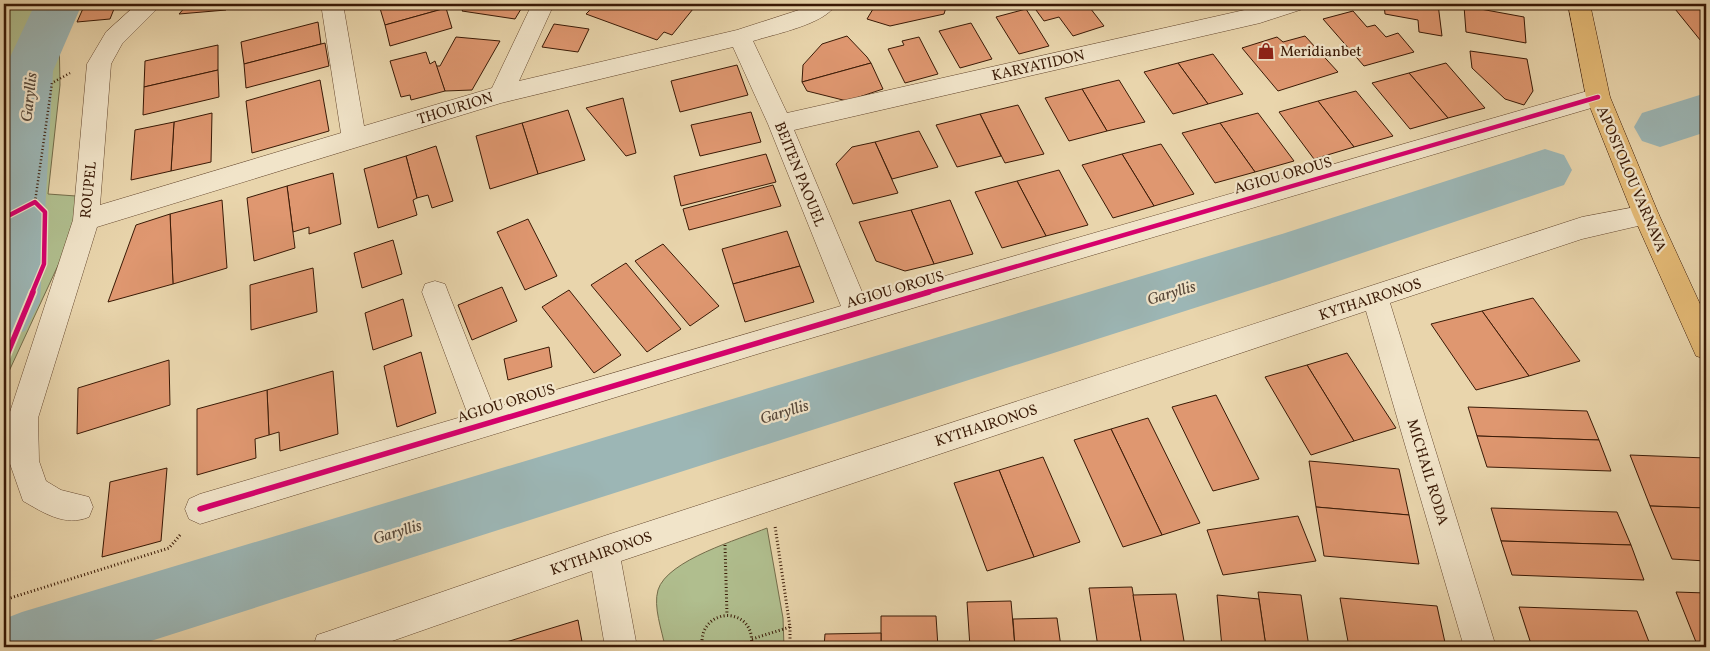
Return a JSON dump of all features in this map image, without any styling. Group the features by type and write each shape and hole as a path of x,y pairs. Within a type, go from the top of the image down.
{"main road":[{"name":"APOSTOLOU VARNAVA","path":"1579,4 1598,97 1646,215 1703,335"}],"street":[{"name":"ROUPEL","path":"78,507 57,504 34,491 24,461 23,418 86,220 99,64 114,38 151,4"},
{"path":"332,4 354,139"},
{"path":"501,94 542,4"},
{"name":"THOURION","path":"86,220 501,94 740,37 813,14 825,4"},
{"name":"KARYATIDON","path":"780,124 1260,16 1295,4"},
{"name":"BEITEN PAOUEL","path":"740,37 780,124 857,313"},
{"name":"AGIOU OROUS","path":"200,509 485,422 1598,97"},
{"name":"KYTHAIRONOS","path":"329,647 604,551 1582,228 1646,215"},
{"path":"435,292 485,422"},
{"name":"MICHAIL RODA","path":"1376,297 1480,647"},
{"path":"604,551 621,647"}],"path":[{"path":"35,202 52,83 81,67 99,64"},
{"path":"29,205 35,202"},
{"path":"35,202 40,207"},
{"path":"771,496 790,627 790,647"},
{"path":"4,600 168,548 200,509"},
{"path":"725,512 727,615"},
{"path":"701,647 705,628 720,616 727,615 744,620 751,631 751,647"},
{"path":"752,639 790,627"}],"green space":[{"path":"4,4 72,4 59,34 60,85 48,194 76,196 74,222 61,259 4,382"},
{"path":"767,528 783,618 784,647 665,647 658,618 657,604 658,590 664,579 689,560"}],"building":[{"path":"85,4 116,4 110,19 77,22"},
{"path":"188,4 229,4 226,10 179,14"},
{"path":"444,4 446,8 385,25 379,5"},
{"path":"466,4 524,4 515,19 462,11"},
{"path":"596,4 678,4 693,9 672,35 664,32 657,40 586,14"},
{"path":"876,4 947,4 944,14 890,26 867,19"},
{"path":"1059,4 1087,4 1104,26 1073,36 1059,17 1044,21 1036,10"},
{"path":"1384,4 1438,4 1442,36 1419,32 1418,20 1385,14"},
{"path":"1671,4 1706,4 1706,46 1705,46"},
{"path":"1464,6 1524,17 1526,43 1466,32"},
{"path":"446,8 452,28 390,46 385,25"},
{"path":"1026,9 1049,46 1019,54 996,17"},
{"path":"1353,11 1367,27 1375,25 1386,37 1398,33 1414,52 1364,66 1323,19"},
{"path":"318,22 321,44 244,64 241,42"},
{"path":"971,23 992,59 960,68 939,31"},
{"path":"554,24 589,29 578,52 542,47"},
{"path":"847,36 871,63 802,82 803,65 822,44"},
{"path":"1305,36 1338,72 1278,91 1242,48 1277,37 1283,42"},
{"path":"456,37 500,41 472,90 445,91 436,66 440,66"},
{"path":"919,37 938,74 905,83 888,49 904,45 902,41"},
{"path":"325,43 329,66 246,88 244,64"},
{"path":"218,45 218,70 144,87 145,61"},
{"path":"1470,51 1527,59 1533,91 1524,105 1505,99 1472,68"},
{"path":"426,52 430,64 435,61 445,91 411,100 410,95 401,97 390,61"},
{"path":"1213,54 1243,94 1208,104 1178,63"},
{"path":"871,63 883,89 847,101 807,91 802,82"},
{"path":"1178,63 1208,104 1173,114 1144,72"},
{"path":"1446,63 1485,108 1448,118 1409,73"},
{"path":"737,65 748,95 680,112 671,81"},
{"path":"218,70 219,97 143,115 144,87"},
{"path":"1409,73 1448,118 1410,129 1372,83"},
{"path":"320,80 329,131 252,153 246,101"},
{"path":"1119,80 1145,122 1107,131 1082,89"},
{"path":"1082,89 1107,131 1069,141 1045,98"},
{"path":"1356,91 1393,136 1354,147 1318,101"},
{"path":"623,98 636,153 626,156 586,108"},
{"path":"1318,101 1354,147 1314,159 1279,112"},
{"path":"1018,105 1044,154 1005,163 980,114"},
{"path":"568,110 585,160 538,174 522,123"},
{"path":"751,112 761,142 700,156 691,125"},
{"path":"212,113 211,162 171,171 174,122"},
{"path":"1258,113 1294,161 1255,172 1220,123"},
{"path":"980,114 1001,156 957,167 936,125"},
{"path":"174,122 171,171 131,180 135,130"},
{"path":"522,123 538,174 490,189 476,136"},
{"path":"1220,123 1255,172 1215,183 1182,133"},
{"path":"919,131 938,167 892,179 875,142"},
{"path":"875,142 898,193 853,204 836,164 852,147"},
{"path":"1161,144 1194,194 1154,206 1122,154"},
{"path":"436,146 453,201 432,208 428,195 417,198 406,156"},
{"path":"766,154 776,182 681,206 674,176"},
{"path":"1122,154 1154,206 1113,218 1082,165"},
{"path":"406,156 417,198 413,200 417,215 378,228 364,169"},
{"path":"1059,170 1088,225 1046,236 1017,181"},
{"path":"333,173 341,224 309,234 309,227 293,232 287,186"},
{"path":"1017,181 1046,236 1002,248 975,192"},
{"path":"773,185 781,206 689,230 683,209"},
{"path":"287,186 295,248 254,261 247,198"},
{"path":"222,200 227,268 173,284 170,214"},
{"path":"950,200 973,254 934,264 911,210"},
{"path":"911,210 934,264 905,271 876,261 859,222"},
{"path":"170,214 173,284 108,302 136,225"},
{"path":"528,219 557,276 525,290 497,232"},
{"path":"787,231 800,266 733,284 722,249"},
{"path":"393,240 402,274 362,288 354,253"},
{"path":"663,244 719,306 690,326 635,261"},
{"path":"626,263 681,329 647,352 591,285"},
{"path":"800,266 814,302 745,322 733,284"},
{"path":"313,268 317,312 251,330 250,285"},
{"path":"502,287 517,321 472,340 458,305"},
{"path":"569,290 621,355 594,373 542,307"},
{"path":"1533,298 1580,361 1529,376 1482,311"},
{"path":"403,299 412,336 373,350 365,313"},
{"path":"1482,311 1529,376 1476,390 1431,324"},
{"path":"549,347 552,367 508,380 504,359"},
{"path":"421,352 436,413 397,427 384,366"},
{"path":"1347,353 1396,428 1354,441 1307,365"},
{"path":"169,360 170,405 77,434 78,388"},
{"path":"1307,365 1354,441 1311,455 1265,377"},
{"path":"333,371 338,434 280,451 279,432 269,435 267,390"},
{"path":"267,390 269,435 255,439 256,458 197,475 197,409"},
{"path":"1216,395 1259,479 1213,491 1172,407"},
{"path":"1468,407 1587,411 1599,440 1477,436"},
{"path":"1148,418 1200,523 1162,535 1111,429"},
{"path":"1111,429 1162,535 1123,547 1074,440"},
{"path":"1477,436 1599,440 1611,471 1487,467"},
{"path":"1630,455 1706,458 1706,508 1650,506"},
{"path":"1043,457 1080,542 1034,557 999,470"},
{"path":"1309,461 1399,469 1409,515 1316,507"},
{"path":"167,468 161,541 102,557 110,482"},
{"path":"999,470 1034,557 987,571 954,483"},
{"path":"1650,506 1706,508 1706,561 1672,559"},
{"path":"1316,507 1409,515 1419,564 1324,556"},
{"path":"1491,508 1617,512 1631,545 1501,541"},
{"path":"1298,516 1316,561 1223,575 1207,530"},
{"path":"1501,541 1631,545 1644,580 1512,575"},
{"path":"1132,587 1142,647 1098,647 1089,588"},
{"path":"1258,592 1301,595 1309,647 1266,647"},
{"path":"1676,592 1706,593 1706,647 1698,647"},
{"path":"1176,594 1185,647 1142,647 1133,595"},
{"path":"1217,595 1259,599 1266,647 1222,647"},
{"path":"1340,598 1437,606 1446,647 1349,647"},
{"path":"1011,601 1015,647 970,647 967,602"},
{"path":"1519,607 1637,611 1651,647 1532,647"},
{"path":"881,616 936,616 938,647 881,647"},
{"path":"1057,618 1061,647 1015,647 1013,619"},
{"path":"578,620 583,647 490,647"},
{"path":"881,633 881,647 824,647 825,634"}],"waterway":[{"name":"Garyllis","path":"4,313 11,302 28,71 58,4"},
{"name":"Garyllis","path":"1660,127 1706,112"},
{"name":"Garyllis","path":"22,647 1282,257 1545,170"}],"cycle path":[{"path":"200,509 764,340 1598,97"},
{"path":"4,218 35,202 45,212 44,264 4,362"}],"place":[{"name":"Meridianbet","path":"1266,51"}]}
